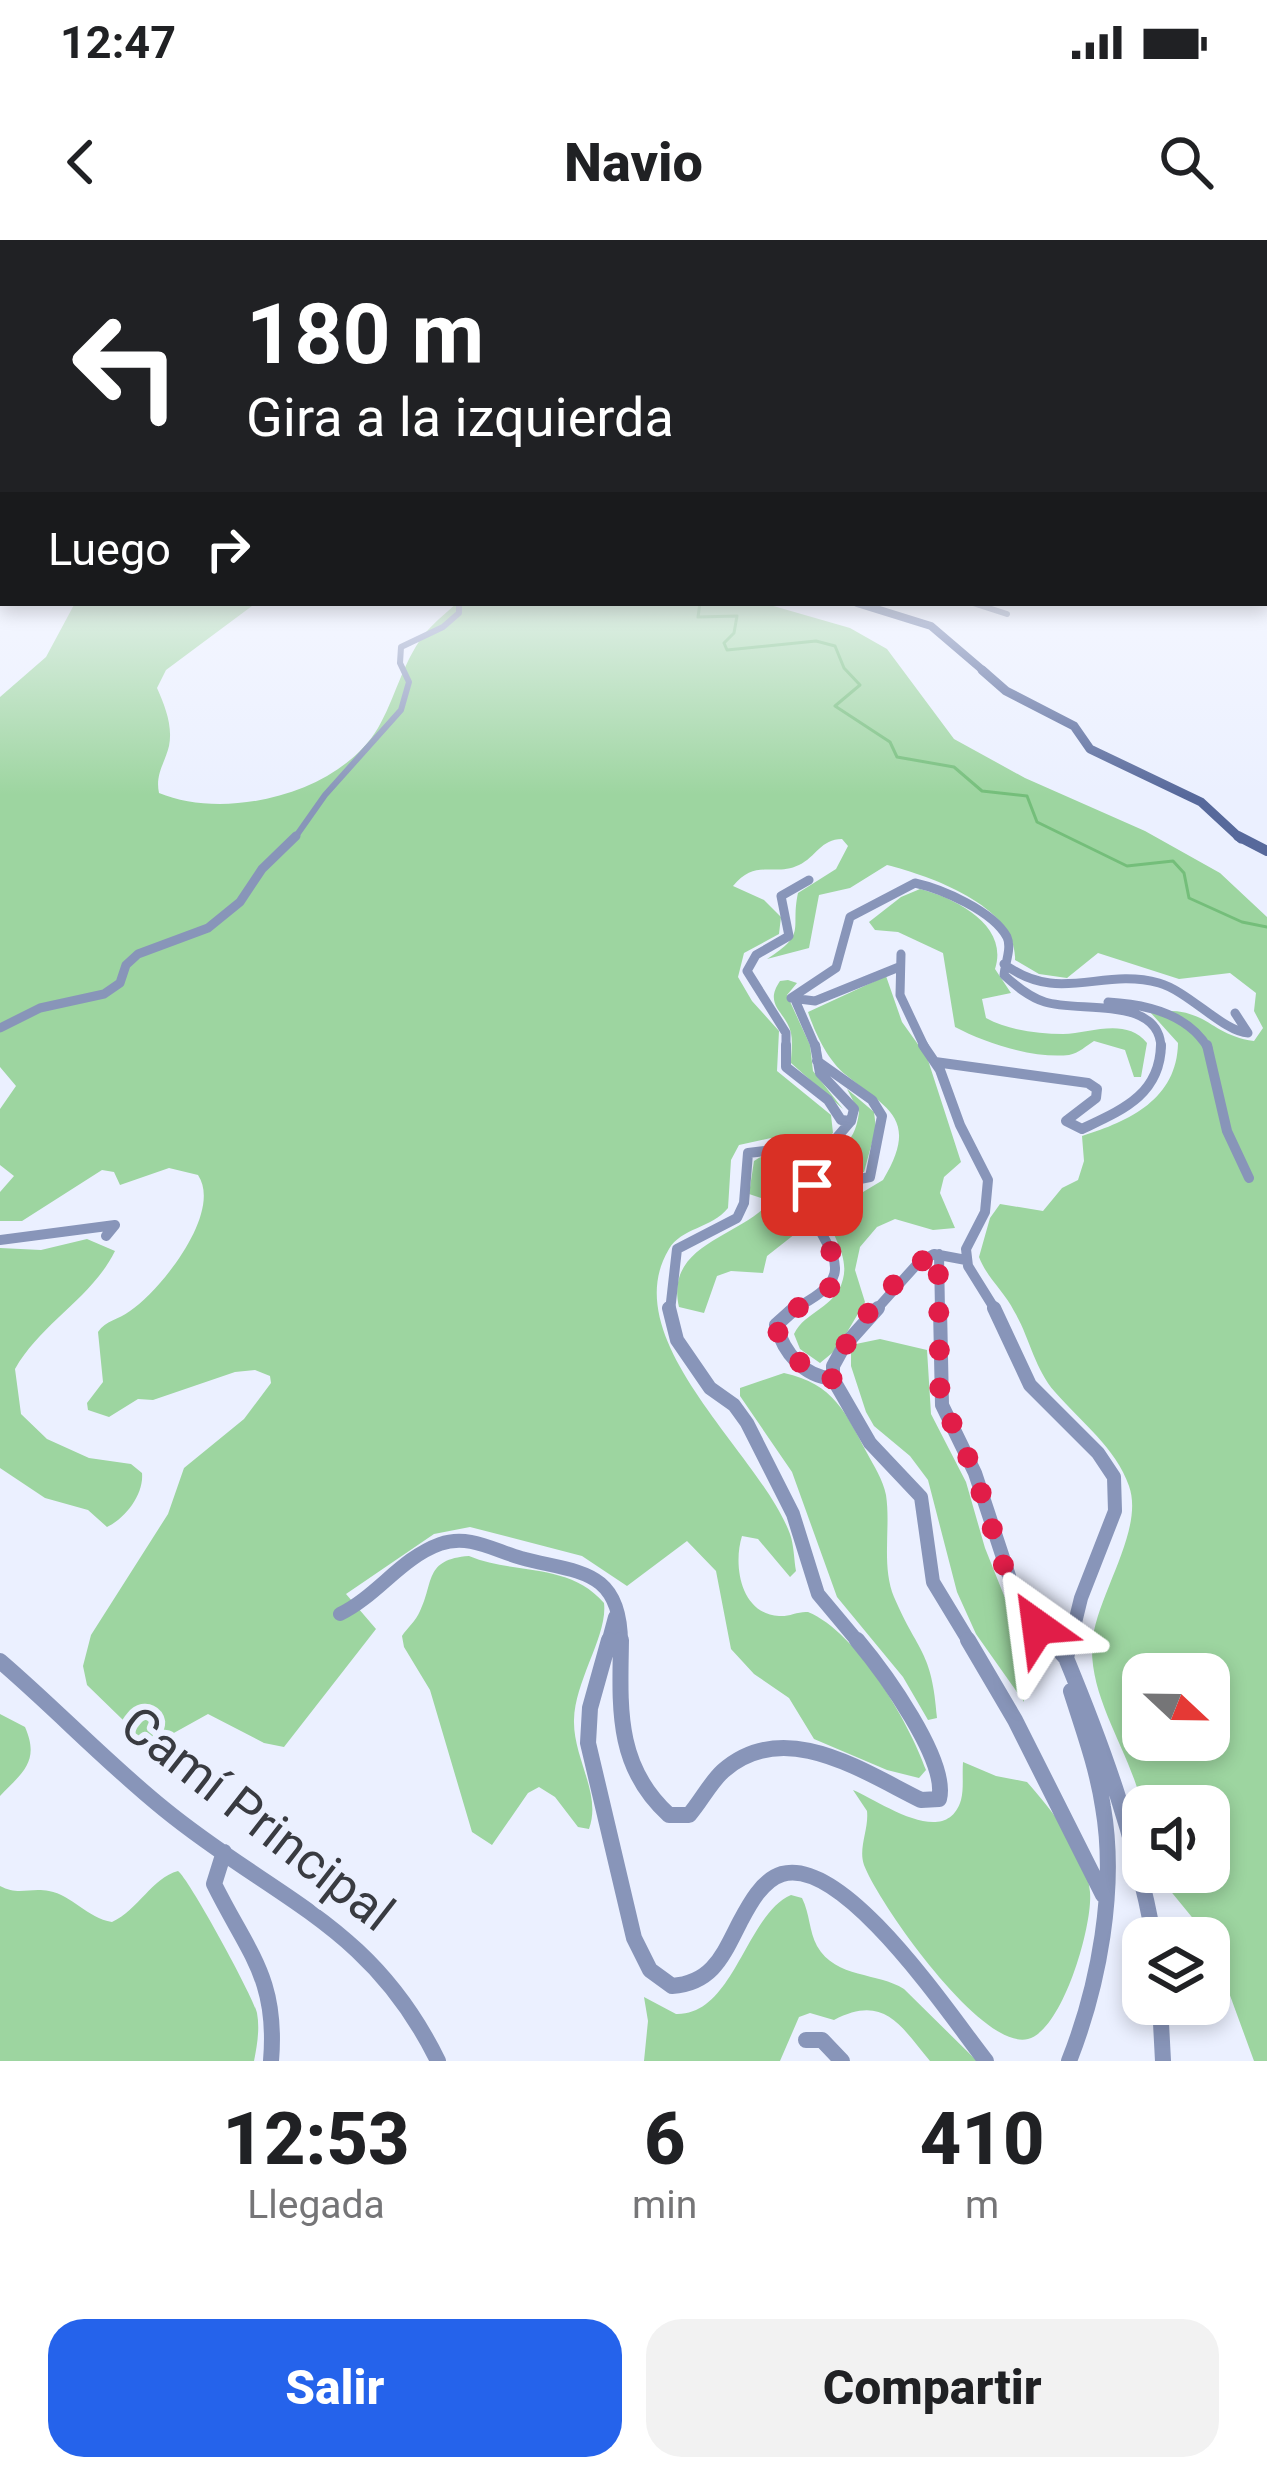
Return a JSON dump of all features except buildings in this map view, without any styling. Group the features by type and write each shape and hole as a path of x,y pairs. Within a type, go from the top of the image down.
{"street":[{"path":"0,1028 40,1008 104,994 120,982 126,965 138,954 208,928 240,902 266,864 290,845 325,795 403,708 409,680 400,663 400,648 444,625"},
{"path":"928,625 1006,691 1074,725 1090,749 1201,802 1243,840 1267,851"},
{"path":"809,880 781,896 788,939 756,955 747,971 786,1033 786,1067 828,1100 842,1120 851,1121"},
{"path":"340,1615 368,1600 432,1548 461,1540 581,1570 600,1586 616,1610 624,1636 617,1702 622,1732 647,1793 669,1815 689,1815 737,1760 788,1746 820,1752 921,1800 939,1799 944,1783 936,1761 875,1665 818,1594 793,1514 747,1424 734,1406 710,1388 682,1348 669,1313 677,1249 694,1236 733,1223 740,1215 740,1171 748,1153 765,1146 831,1145 851,1121 852,1106 820,1073 815,1042 793,992 839,964 848,919 910,883 945,894 1000,929 1009,941 1006,978 1040,1000 1152,1006 1203,1038 1212,1053 1227,1131 1249,1178"},
{"path":"796,1002 834,994 900,961 900,995 989,1185 985,1212 968,1245 966,1260 1003,1322 1030,1385 1098,1453 1114,1477 1115,1511 1081,1598 1068,1667 1104,1812 1107,1863 1090,2002 1070,2061"},
{"path":"1004,964 1052,988 1125,980 1159,983 1246,1034 1248,1026 1235,1013"},
{"path":"935,1062 1088,1083 1097,1089 1096,1098 1066,1121 1074,1128 1085,1128 1142,1100 1155,1081 1163,1046 1158,1031 1138,1017 1087,1004"},
{"path":"817,1061 872,1100 883,1121 870,1177 855,1185 816,1184 805,1190 809,1210 832,1253 833,1279 820,1297 777,1321 778,1336 795,1359 813,1376 832,1379"},
{"path":"0,1240 115,1225 106,1236"},
{"path":"966,1260 938,1254 919,1262 865,1319 835,1360 832,1379 870,1443 920,1497 933,1582 1015,1720 1103,1894"},
{"path":"938,1254 942,1406 975,1473 1010,1582 1068,1667 1116,1779 1137,1849 1150,1917"},
{"path":"616,1610 608,1659 590,1708 588,1743 623,1900 650,1970 678,1988 700,1982 714,1968 765,1885 784,1872 807,1873 829,1883 858,1907 986,2061"},
{"name":"Camí Principal","path":"0,1661 164,1809 337,1928 386,1971 424,2027 438,2061"},
{"path":"224,1852 214,1884 271,1987 275,2010 271,2061"},
{"path":"1161,2025 1163,2061"},
{"path":"806,2040 822,2040 842,2061"}],"green space":[{"path":"63,625 226,625 166,670 157,688 170,731 159,793 216,804 279,796 337,770 378,728 416,647 433,625 839,625 887,649 954,739 1025,778 1145,831 1220,873 1267,917 1267,2061 1254,2061 1230,1995 1230,1917 1192,1917 1172,1893 1230,1893 1230,1785 1136,1785 1127,1761 1230,1761 1230,1653 1122,1653 1122,1749 1098,1688 1092,1645 1130,1523 1129,1486 1107,1447 1048,1383 1014,1311 979,1257 990,1218 1000,1204 1043,1211 1062,1188 1078,1180 1084,1161 1082,1136 1133,1115 1160,1093 1176,1062 1178,1043 1150,1012 1184,1012 1254,1041 1263,1028 1254,1011 1256,993 1230,973 1179,979 1098,953 1067,978 1039,974 1015,960 1012,941 1002,924 969,897 887,865 850,888 819,895 809,948 767,959 793,936 798,893 836,869 848,846 842,839 829,842 799,865 757,870 733,886 764,900 781,917 779,934 744,953 738,977 779,1031 777,1071 831,1115 833,1133 825,1141 771,1138 739,1145 731,1160 728,1208 669,1249 657,1284 660,1321 675,1358 774,1502 790,1534 796,1571 790,1577 758,1539 742,1536 739,1573 748,1597 766,1613 808,1612 845,1638 879,1680 907,1728 926,1770 919,1778 887,1770 814,1739 789,1698 754,1674 731,1649 716,1571 687,1541 627,1586 582,1556 470,1527 434,1534 346,1594 376,1629 284,1747 264,1743 208,1714 145,1749 130,1738 123,1720 87,1685 83,1666 91,1635 168,1514 184,1468 244,1419 271,1383 270,1376 255,1370 235,1372 153,1400 138,1399 109,1417 88,1410 87,1403 103,1382 98,1332 143,1301 172,1268 196,1229 204,1191 198,1175 169,1168 120,1185 114,1172 102,1170 22,1221 0,1221 0,1192 14,1176 0,1165 0,1109 16,1086 0,1067 0,697 46,657"},
{"path":"920,889 964,907 995,940 995,969 1011,993 982,999 986,1018 1043,1033 1129,1030 1147,1043 1141,1077 1134,1077 1125,1050 1094,1041 1069,1055 1041,1055 995,1044 955,1027 943,953 898,932 875,930 869,922 901,897"},
{"path":"886,976 902,1022 927,1057 961,1162 944,1177 940,1193 955,1228 933,1230 895,1219 877,1227 860,1247 855,1270 865,1302 837,1349 820,1363 800,1349 794,1334 834,1297 843,1279 843,1257 828,1218 829,1197 863,1192 883,1180 899,1142 894,1117 833,1062 808,1012"},
{"path":"780,981 797,983 787,995 810,1045 813,1071 843,1109 791,1063 791,1033 774,997"},
{"path":"847,1089 874,1112 876,1128 864,1172 839,1181 779,1176 772,1186 801,1214 800,1230 767,1256 763,1273 731,1271 717,1276 704,1313 679,1307 677,1286 692,1257 766,1206 764,1199 749,1194 754,1161 784,1152 831,1151 854,1133 859,1112"},
{"path":"87,1239 115,1251 93,1283 38,1338 15,1369 21,1414 47,1439 89,1458 131,1464 142,1473 132,1504 107,1527 88,1510 45,1498 0,1468 0,1248 41,1250"},
{"path":"880,1339 927,1350 931,1414 966,1482 985,1548 1023,1643 1024,1702 976,1634 957,1592 928,1480 866,1412 851,1366 851,1345"},
{"path":"784,1373 815,1385 836,1402 881,1479 886,1495 890,1585 928,1665 937,1718 928,1720 903,1677 837,1597 792,1472 740,1396 740,1388"},
{"path":"469,1556 558,1575 590,1590 604,1603 574,1720 592,1803 589,1829 578,1827 555,1797 539,1787 528,1793 492,1845 472,1832 430,1690 402,1636 418,1615 437,1567"},
{"path":"0,1714 25,1727 31,1749 27,1765 0,1796"},
{"path":"963,1762 1027,1782 1066,1833 1087,1877 1090,1907 1073,1974 1053,2017 1028,2039 1008,2037 960,2000 910,1940 864,1865 867,1811 853,1790 912,1818 942,1821 961,1800"},
{"path":"178,1871 253,2002 258,2025 254,2061 0,2061 0,1886 57,1893 112,1922 160,1880"},
{"path":"791,1895 802,1898 814,1940 825,1957 846,1970 904,1989 977,2061 930,2061 890,2017 866,2010 834,2020 810,2013 799,2017 780,2061 644,2061 648,2021 644,1997 676,2014 696,2010 712,1999 762,1922"}],"waterway":[{"path":"735,625 724,643 727,650 816,641 835,646 844,668 860,685 835,706 890,742 897,757 954,767 982,791 1027,796 1037,822 1127,866 1173,861 1184,873 1189,898 1242,922 1267,927"}],"route":[{"path":"812,1185 804,1193 830,1247 833,1279 820,1297 778,1317 778,1336 813,1376 832,1379 835,1360 865,1319 919,1262 938,1254 940,1397 975,1473 1005,1570 1038,1627"}]}
